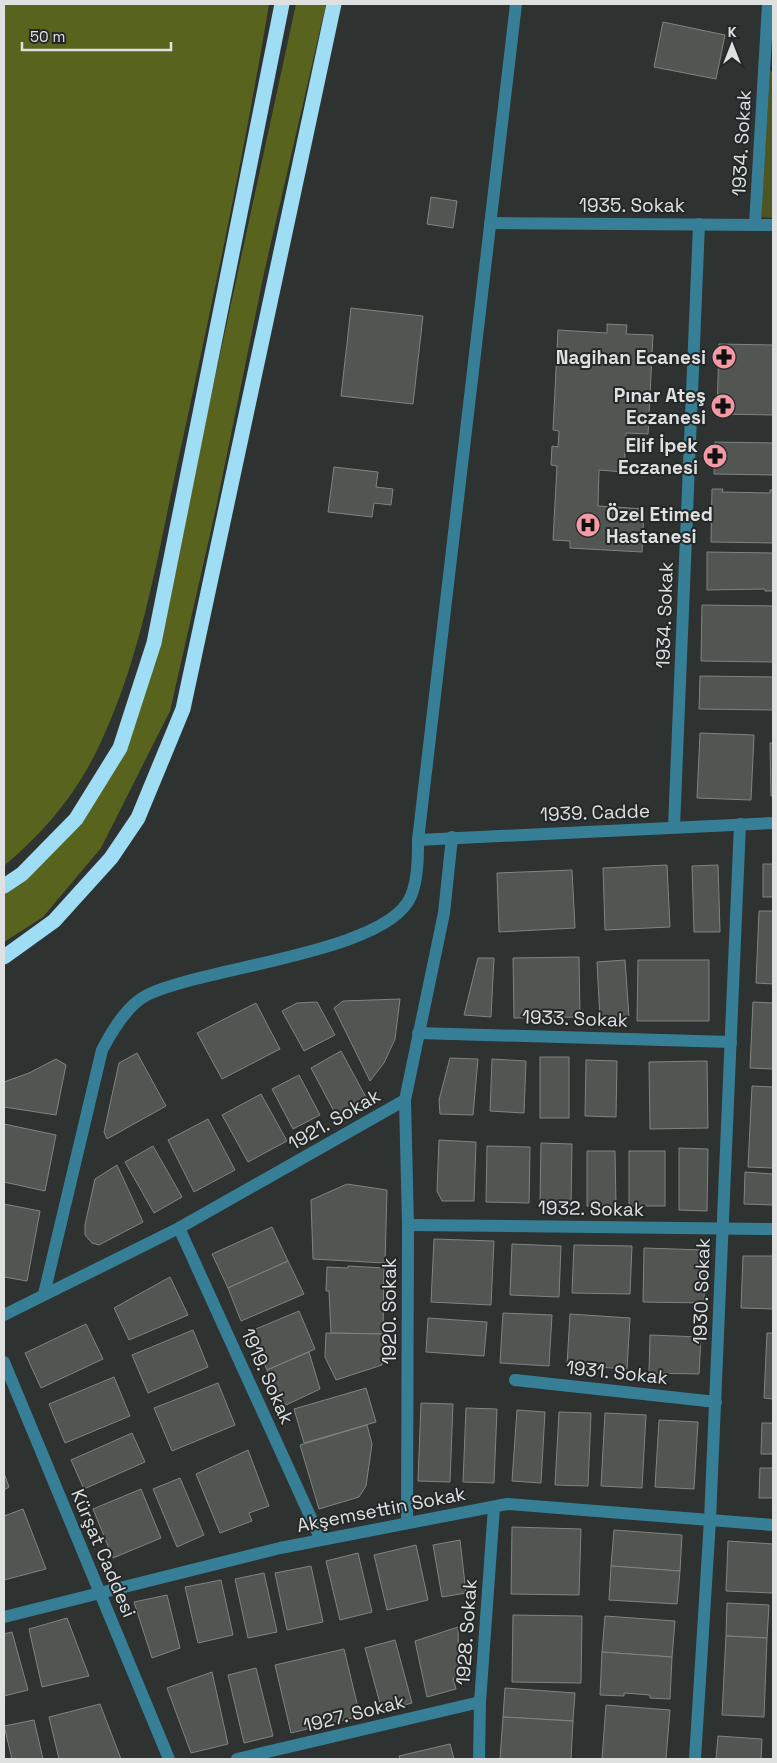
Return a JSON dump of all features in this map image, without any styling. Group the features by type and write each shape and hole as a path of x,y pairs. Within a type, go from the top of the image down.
{"highway":[{"path":"4,886 22,874 76,819 120,748 154,643 282,4"},
{"path":"4,958 54,921 111,858 138,818 183,709 334,4"}],"street":[{"path":"44,1294 102,1050 118,1022 146,995 198,979 300,954 373,931 384,924 411,897 418,857 418,840 516,4"},
{"name":"1934. Sokak","path":"755,224 768,4"},
{"name":"1935. Sokak","path":"490,223 773,224"},
{"name":"1934. Sokak","path":"674,828 699,224"},
{"name":"1939. Cadde","path":"418,840 773,823"},
{"name":"1930. Sokak","path":"695,1759 716,1402 740,824"},
{"name":"1921. Sokak","path":"4,1315 180,1228 405,1100 444,912 452,837"},
{"name":"1933. Sokak","path":"418,1033 731,1042"},
{"name":"1920. Sokak","path":"405,1100 408,1224 407,1523"},
{"name":"1932. Sokak","path":"408,1224 773,1229"},
{"name":"1919. Sokak","path":"180,1228 321,1540"},
{"name":"Kürşat Caddesi","path":"4,1362 169,1759"},
{"name":"1931. Sokak","path":"515,1380 716,1402"},
{"name":"Akşemsettin Sokak","path":"4,1617 280,1548 507,1504 773,1525"},
{"name":"1928. Sokak","path":"479,1759 480,1702 494,1506"},
{"name":"1927. Sokak","path":"237,1759 480,1702"}],"green space":[{"path":"4,4 269,4 239,168 206,330 150,594 129,670 116,708 81,780 47,825 4,866"},
{"path":"296,4 326,4 264,273 216,508 170,711 101,848 43,917 4,942 4,893 25,878 122,751 200,447"},
{"path":"770,71 773,72 773,218 761,217"}],"building":[{"path":"663,22 725,35 716,79 654,67"},
{"path":"431,197 457,201 453,228 427,224"},
{"path":"351,308 423,316 413,404 341,396"},
{"path":"607,324 627,325 626,334 653,335 648,434 626,433 624,472 599,470 598,506 644,509 642,552 570,548 570,541 553,540 557,466 551,465 552,446 558,447 559,431 553,430 558,330 607,333"},
{"path":"719,344 773,345 773,415 717,414"},
{"path":"715,442 773,443 773,475 714,474"},
{"path":"334,467 378,472 376,487 393,489 391,505 374,503 372,517 328,512"},
{"path":"712,489 723,489 722,492 770,493 770,490 773,490 773,543 711,542"},
{"path":"707,552 773,553 773,591 765,591 765,589 707,590"},
{"path":"702,605 773,606 773,662 701,661"},
{"path":"700,676 773,677 773,710 699,709"},
{"path":"700,733 754,735 751,800 697,798"},
{"path":"770,743 773,743 773,796 771,796"},
{"path":"763,864 773,864 773,897 763,897"},
{"path":"667,865 670,927 605,930 603,868"},
{"path":"718,865 720,932 694,932 692,866"},
{"path":"572,870 575,928 499,932 497,873"},
{"path":"759,911 773,911 773,984 756,983"},
{"path":"579,957 580,1017 514,1018 513,958"},
{"path":"478,958 494,958 491,1017 464,1015"},
{"path":"625,960 629,1017 600,1019 597,962"},
{"path":"638,960 709,960 709,1021 637,1021"},
{"path":"400,999 395,1039 384,1063 370,1081 334,1008 343,1001"},
{"path":"317,1002 335,1035 304,1051 282,1011 297,1003"},
{"path":"753,1002 773,1003 773,1069 750,1068"},
{"path":"256,1003 280,1049 222,1079 197,1033"},
{"path":"341,1051 368,1101 337,1117 311,1068"},
{"path":"137,1053 166,1106 107,1139 104,1132 119,1063"},
{"path":"540,1057 569,1057 569,1118 540,1118"},
{"path":"450,1058 478,1059 473,1115 440,1114 439,1100"},
{"path":"56,1059 66,1065 56,1115 4,1107 4,1082 29,1073"},
{"path":"492,1059 526,1061 524,1113 490,1111"},
{"path":"586,1060 617,1061 616,1117 585,1116"},
{"path":"707,1061 708,1128 650,1129 649,1062"},
{"path":"299,1075 320,1115 293,1129 272,1089"},
{"path":"752,1086 773,1087 773,1168 748,1167"},
{"path":"261,1094 287,1141 248,1162 222,1115"},
{"path":"208,1119 235,1170 194,1192 168,1140"},
{"path":"4,1124 56,1135 45,1191 4,1182"},
{"path":"439,1140 476,1142 474,1201 442,1201 437,1191"},
{"path":"541,1143 572,1144 571,1205 540,1204"},
{"path":"153,1146 182,1197 154,1213 125,1162"},
{"path":"487,1146 530,1147 529,1203 486,1202"},
{"path":"679,1148 708,1149 707,1211 679,1210"},
{"path":"587,1151 615,1151 616,1206 587,1206"},
{"path":"629,1151 665,1151 665,1206 629,1206"},
{"path":"117,1165 143,1222 99,1245 92,1243 85,1235 85,1225 95,1179"},
{"path":"745,1172 773,1174 773,1205 744,1204"},
{"path":"347,1184 387,1190 385,1263 313,1259 311,1200"},
{"path":"4,1204 40,1211 27,1281 4,1277"},
{"path":"272,1227 288,1261 228,1288 212,1254"},
{"path":"434,1239 494,1241 491,1305 431,1302"},
{"path":"512,1244 561,1246 559,1297 510,1295"},
{"path":"574,1245 632,1246 630,1294 572,1293"},
{"path":"644,1248 705,1250 704,1303 643,1302"},
{"path":"743,1256 773,1256 773,1309 741,1308"},
{"path":"288,1261 304,1294 241,1321 228,1288"},
{"path":"348,1266 384,1268 383,1334 331,1333 329,1291 326,1291 327,1267 348,1268"},
{"path":"170,1277 188,1315 129,1340 114,1308"},
{"path":"299,1311 315,1349 267,1370 251,1331"},
{"path":"503,1313 552,1315 549,1366 500,1363"},
{"path":"570,1314 630,1318 627,1369 567,1365"},
{"path":"428,1318 487,1322 484,1356 426,1352"},
{"path":"86,1324 103,1359 41,1388 25,1353"},
{"path":"193,1330 208,1367 148,1393 132,1355"},
{"path":"326,1333 383,1334 382,1365 336,1380 325,1357"},
{"path":"767,1333 773,1333 773,1399 764,1398"},
{"path":"650,1335 701,1337 699,1374 649,1373"},
{"path":"309,1352 320,1389 284,1406 267,1370"},
{"path":"114,1377 130,1416 65,1443 49,1404"},
{"path":"218,1383 235,1425 172,1451 154,1408"},
{"path":"366,1388 376,1422 304,1443 294,1409"},
{"path":"421,1403 453,1404 450,1482 418,1481"},
{"path":"466,1408 497,1409 494,1483 463,1482"},
{"path":"517,1410 545,1412 541,1483 512,1481"},
{"path":"559,1412 591,1413 588,1486 555,1485"},
{"path":"605,1413 646,1415 642,1488 601,1486"},
{"path":"659,1420 698,1422 694,1489 655,1487"},
{"path":"762,1423 773,1423 773,1454 761,1454"},
{"path":"367,1425 372,1444 366,1486 359,1497 319,1509 300,1445"},
{"path":"132,1433 145,1462 84,1489 71,1460"},
{"path":"248,1450 269,1506 249,1513 252,1521 220,1533 196,1474"},
{"path":"760,1468 773,1468 773,1498 759,1498"},
{"path":"4,1473 9,1487 4,1490"},
{"path":"180,1478 204,1535 177,1547 153,1489"},
{"path":"141,1489 161,1538 113,1558 93,1509"},
{"path":"23,1509 46,1569 4,1580 4,1516"},
{"path":"512,1527 581,1529 579,1595 511,1594"},
{"path":"614,1530 682,1535 680,1571 611,1566"},
{"path":"460,1540 466,1593 442,1597 433,1545"},
{"path":"728,1541 773,1544 773,1593 726,1591"},
{"path":"416,1545 428,1600 387,1610 374,1555"},
{"path":"358,1553 372,1612 340,1620 326,1561"},
{"path":"311,1566 323,1622 287,1630 275,1573"},
{"path":"611,1566 680,1571 677,1604 609,1600"},
{"path":"264,1573 277,1632 248,1638 235,1579"},
{"path":"221,1580 233,1635 198,1643 185,1587"},
{"path":"167,1595 180,1648 152,1658 134,1602"},
{"path":"727,1603 769,1605 767,1638 726,1636"},
{"path":"513,1615 582,1616 581,1683 512,1682"},
{"path":"605,1616 675,1621 672,1657 602,1652"},
{"path":"67,1618 89,1676 42,1687 29,1629"},
{"path":"458,1627 459,1677 453,1678 456,1689 427,1697 415,1641"},
{"path":"12,1632 28,1690 4,1696 4,1634"},
{"path":"726,1636 767,1638 764,1717 722,1715"},
{"path":"395,1640 412,1703 382,1711 365,1648"},
{"path":"344,1649 360,1716 291,1733 275,1665"},
{"path":"602,1652 672,1657 670,1699 650,1698 650,1695 624,1693 624,1696 600,1695"},
{"path":"256,1668 273,1736 244,1743 228,1675"},
{"path":"212,1672 228,1744 191,1753 167,1688"},
{"path":"505,1688 575,1693 573,1721 503,1717"},
{"path":"100,1704 121,1759 59,1759 49,1717"},
{"path":"606,1705 670,1710 666,1759 602,1759"},
{"path":"503,1717 573,1721 571,1759 500,1759"},
{"path":"34,1720 43,1759 12,1759 4,1726"},
{"path":"718,1736 762,1739 761,1759 716,1759"},
{"path":"450,1744 454,1759 400,1759 399,1756"}],"place":[{"name":"Nagihan Ecanesi","path":"724,357"},
{"name":"Pınar Ateş Eczanesi","path":"723,406"},
{"name":"Elif İpek Eczanesi","path":"715,456"},
{"name":"Özel Etimed Hastanesi","path":"588,525"}]}
